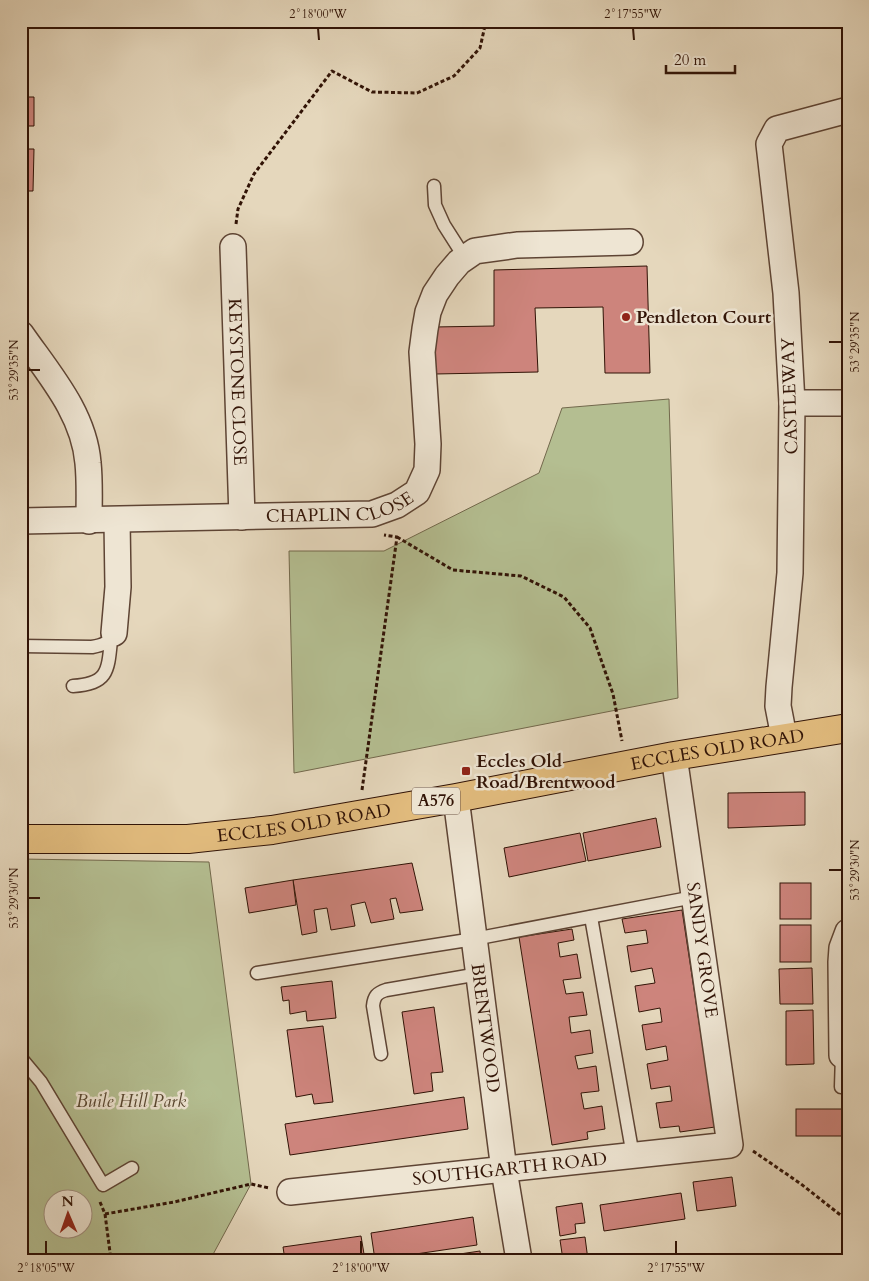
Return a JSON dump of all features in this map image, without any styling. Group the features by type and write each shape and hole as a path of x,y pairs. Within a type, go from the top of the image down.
{"main road":[{"name":"ECCLES OLD ROAD","path":"22,843 188,839 272,830 359,816 674,756 848,728"}],"street":[{"name":"CASTLEWAY","path":"784,737 779,713 779,687 790,573 792,403 786,293 769,144 777,129 848,110"},
{"name":"CHAPLIN CLOSE","path":"21,521 372,514 397,505 417,492 427,470 428,444 422,352 428,312 435,294 459,262 475,251 517,245 630,242"},
{"name":"KEYSTONE CLOSE","path":"233,248 242,517"},
{"path":"21,334 72,407 81,431 88,461 89,521"},
{"path":"792,403 848,403"},
{"path":"112,636 118,587 117,520"},
{"name":"SANDY GROVE","path":"674,756 694,897 742,1148"},
{"name":"BRENTWOOD","path":"456,798 504,1170 518,1260"},
{"path":"844,1044 841,962 842,948 848,932"},
{"name":"SOUTHGARTH ROAD","path":"290,1192 633,1156 742,1148"}],"lane":[{"path":"434,186 435,205 444,225 465,258"},
{"path":"21,646 92,647 103,645 112,636"},
{"path":"73,686 97,682 103,677 109,660 112,636"},
{"path":"257,973 474,939 694,897"},
{"path":"591,917 633,1156"},
{"path":"381,1054 373,1006 374,998 378,993 478,974"},
{"path":"842,1087 844,1044"},
{"path":"21,1058 41,1082 103,1186 132,1168"}],"path":[{"path":"233,248 238,209 254,174 332,71 372,92 417,93 454,76 480,48 486,21"},
{"path":"378,534 397,537 453,570 521,576 564,597 590,628 612,694 627,766"},
{"path":"359,816 397,537"},
{"path":"742,1148 801,1184 848,1221"},
{"path":"105,1214 174,1202 251,1184"}],"green space":[{"path":"669,399 678,698 294,773 289,551 384,551 539,473 562,408"},
{"name":"Buile Hill Park","path":"21,859 209,862 251,1184 210,1260 21,1260"}],"building":[{"path":"21,97 34,97 34,126 26,126 25,149 34,149 33,191 21,191"},
{"name":"Pendleton Court","path":"647,266 650,373 605,373 603,307 535,308 538,372 435,374 433,327 494,326 494,270"},
{"path":"805,792 805,825 728,828 728,793"},
{"path":"656,818 661,847 588,861 583,833"},
{"path":"580,833 586,861 509,877 504,848"},
{"path":"412,863 423,910 400,913 396,898 390,899 394,919 371,923 365,902 351,905 355,926 331,930 327,908 314,910 317,932 302,935 293,880"},
{"path":"293,880 296,905 249,913 245,888"},
{"path":"780,883 811,883 811,919 780,919"},
{"path":"682,910 715,1127 680,1132 679,1126 660,1128 656,1103 672,1101 670,1086 651,1089 647,1064 668,1060 666,1046 646,1050 642,1025 662,1022 660,1008 639,1012 635,986 655,983 652,968 631,972 627,946 648,943 646,930 625,933 622,919"},
{"path":"780,925 811,925 811,962 780,962"},
{"path":"572,929 574,940 558,943 560,957 577,954 581,978 563,980 566,994 583,992 587,1015 569,1017 571,1033 590,1030 593,1053 575,1056 578,1069 596,1066 599,1091 581,1093 584,1109 602,1106 605,1129 587,1132 588,1139 552,1145 519,937"},
{"path":"812,968 813,1004 780,1004 779,969"},
{"path":"332,981 336,1018 307,1021 306,1011 290,1014 289,1000 283,1001 281,987"},
{"path":"434,1007 443,1072 431,1073 433,1091 414,1094 402,1012"},
{"path":"813,1010 814,1064 786,1065 786,1011"},
{"path":"323,1026 333,1102 314,1104 312,1094 296,1097 287,1030"},
{"path":"464,1097 468,1129 290,1155 285,1124"},
{"path":"796,1109 848,1109 848,1136 796,1136"},
{"path":"732,1177 736,1206 697,1211 693,1182"},
{"path":"681,1193 685,1219 604,1231 600,1205"},
{"path":"582,1203 585,1223 575,1224 576,1233 560,1236 556,1207"},
{"path":"473,1217 477,1245 375,1260 371,1233"},
{"path":"361,1236 365,1260 285,1260 283,1247"},
{"path":"585,1237 588,1260 563,1260 560,1240"},
{"path":"480,1251 481,1260 454,1260 453,1255"}],"place":[{"name":"Pendleton Court","path":"626,317"},
{"name":"Eccles Old Road/Brentwood","path":"466,771"}]}
